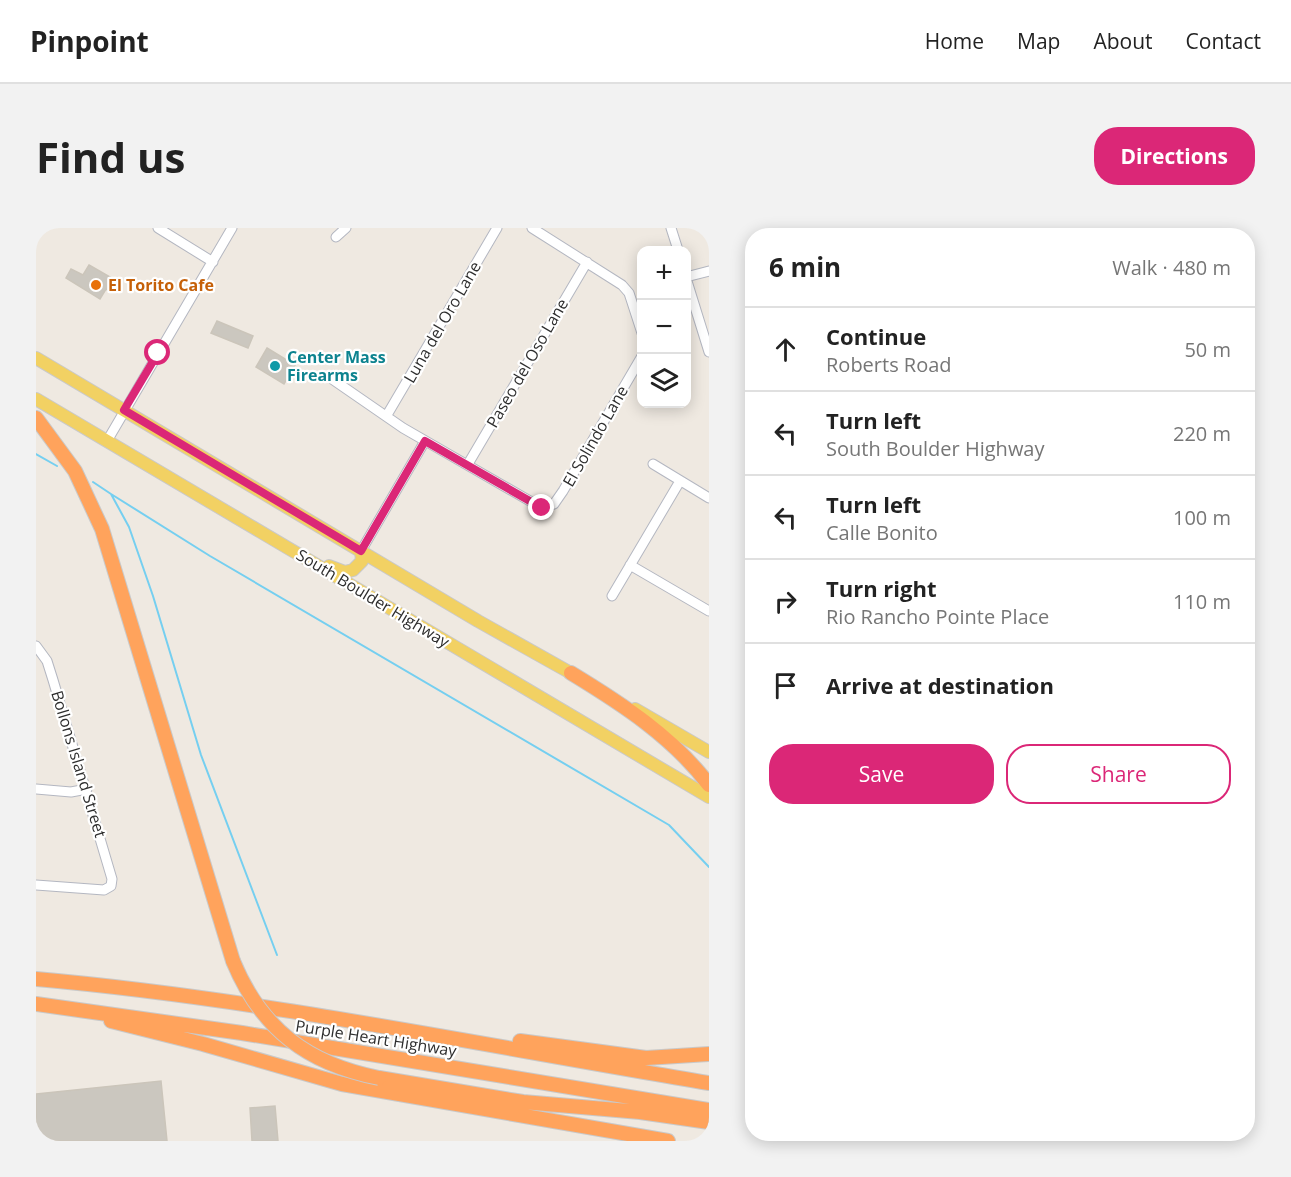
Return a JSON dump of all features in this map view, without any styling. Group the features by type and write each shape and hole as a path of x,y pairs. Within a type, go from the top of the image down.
{"highway":[{"path":"36,418 71,465 102,529 233,961 259,1008 294,1044 330,1065 379,1078 523,1102 640,1112 709,1122"},
{"path":"572,673 649,725 693,765 709,785"},
{"name":"Purple Heart Highway","path":"36,979 109,985 271,1007 709,1083"},
{"path":"36,1006 175,1036 342,1084 668,1141"},
{"name":"Purple Heart Highway","path":"36,1006 242,1033 709,1110"},
{"path":"271,1007 622,1055 669,1058 709,1054"}],"main road":[{"name":"South Boulder Highway","path":"36,358 361,551 709,752"},
{"name":"South Boulder Highway","path":"36,399 709,797"},
{"path":"282,544 345,572 354,570 362,561 361,551"}],"street":[{"path":"158,228 213,262"},
{"path":"107,441 232,228"},
{"path":"336,237 346,228"},
{"name":"Luna del Oro Lane","path":"387,415 497,228"},
{"path":"532,228 622,285 629,293 637,317"},
{"path":"671,228 677,246"},
{"name":"Paseo del Oso Lane","path":"468,464 587,262"},
{"path":"691,277 709,271"},
{"path":"691,291 709,352"},
{"name":"El Solindo Lane","path":"468,464 542,508 554,504 637,365"},
{"path":"332,379 425,441 468,464"},
{"path":"361,551 425,441"},
{"path":"652,464 709,498"},
{"path":"612,596 680,481"},
{"path":"630,565 709,611"},
{"name":"Bollons Island Street","path":"36,646 47,661 54,680 110,866 111,886 104,890 93,891 36,885"},
{"path":"36,789 71,792 87,789"}],"building":[{"name":"El Torito Cafe","path":"89,265 117,281 111,292 106,289 100,299 66,278 71,269 83,275"},
{"path":"217,321 253,336 248,348 211,333"},
{"name":"Center Mass Firearms","path":"267,348 295,365 284,384 256,367"},
{"path":"161,1081 167,1141 36,1141 36,1094"},
{"path":"275,1106 278,1141 252,1141 250,1108"}],"waterway":[{"path":"36,454 57,466"},
{"path":"93,482 111,494 129,527 153,596 201,755 277,955"},
{"path":"111,494 210,556 669,825 709,867"}],"place":[{"name":"El Torito Cafe","path":"96,285"},
{"name":"Center Mass Firearms","path":"275,366"}],"route":[{"path":"158,353 124,410 361,551 425,441 542,508"}]}
